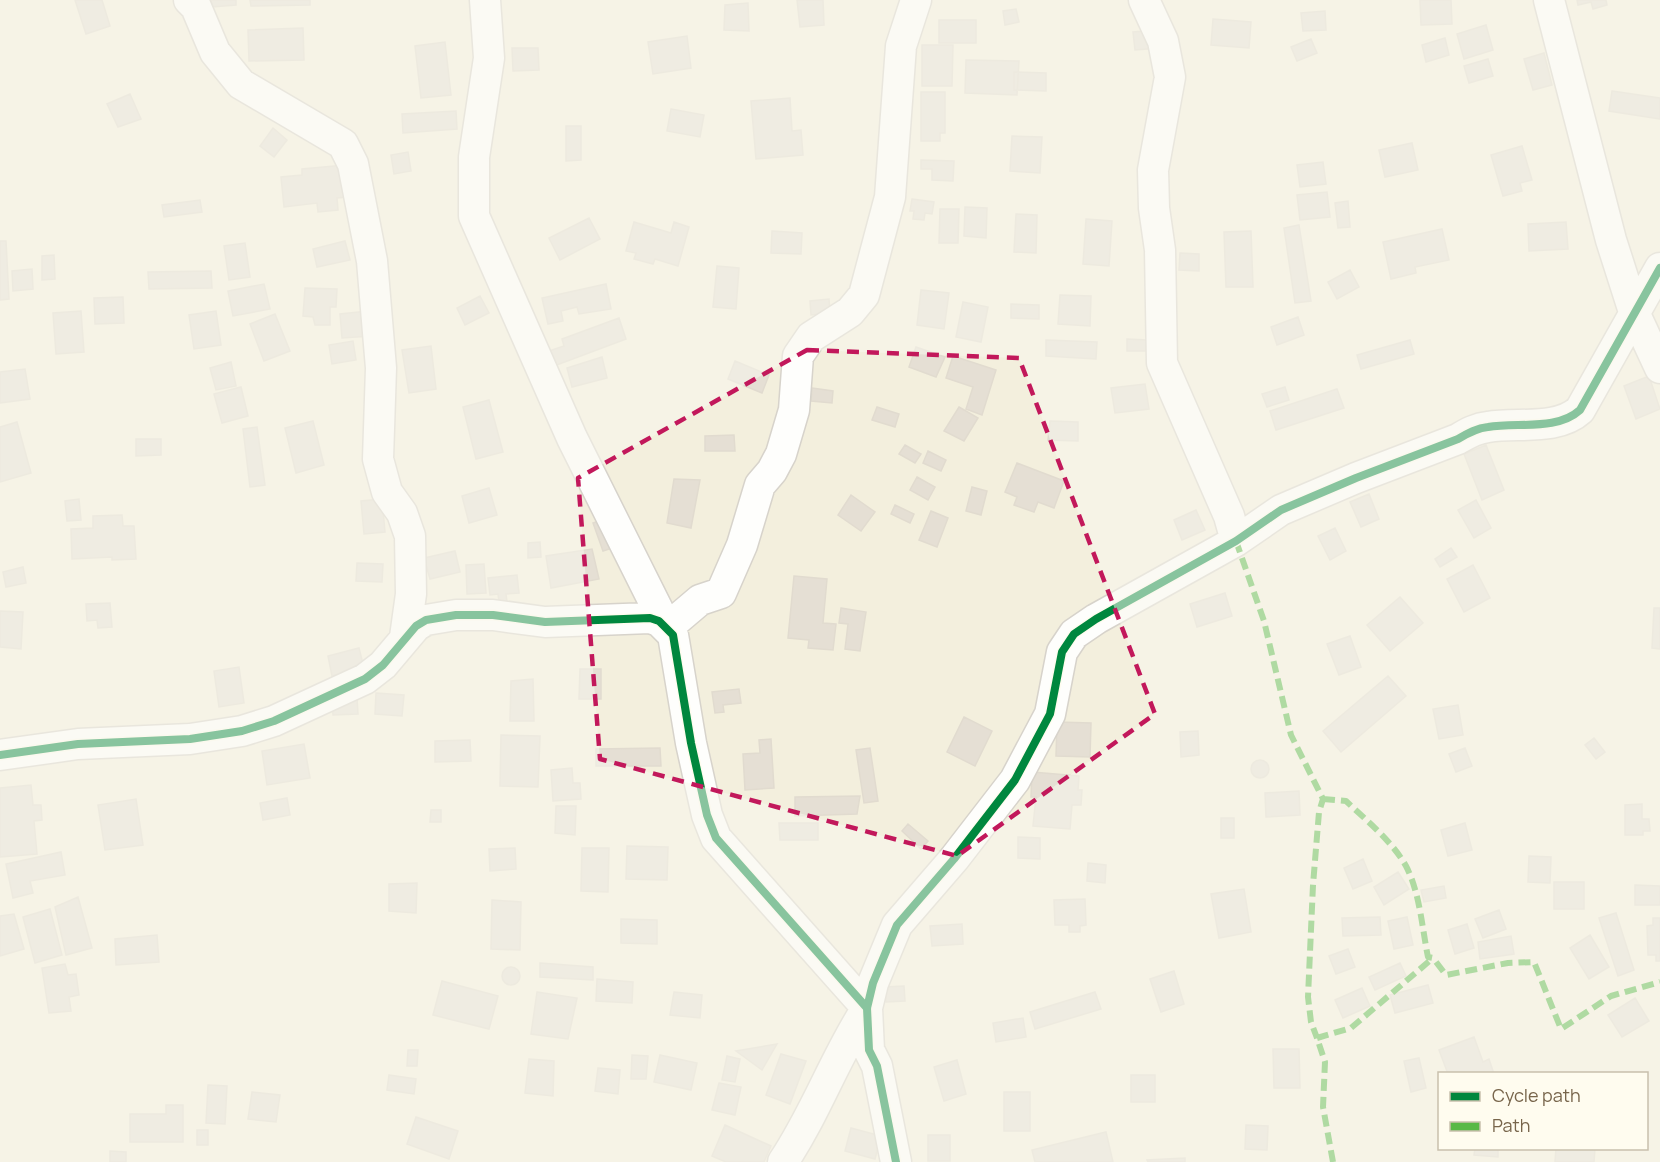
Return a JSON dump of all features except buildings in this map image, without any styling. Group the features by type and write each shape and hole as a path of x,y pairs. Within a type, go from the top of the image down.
{"street":[{"path":"189,0 196,7 215,52 241,84 343,144 353,164 372,261 380,356 378,459 387,492 402,513 410,536 411,594 405,637"},
{"path":"485,0 489,58 474,158 474,216 572,438 667,628"},
{"path":"667,628 700,600 721,593 742,545 760,485 772,471 781,454 794,410 798,356 811,337 850,312 864,295 890,197 900,46 916,0"},
{"path":"1144,0 1163,42 1170,76 1153,170 1154,208 1160,250 1162,363 1229,516 1236,541"},
{"path":"1549,0 1611,240 1634,312 1660,368"},
{"path":"896,1162 877,1066 869,1050 867,1008 873,983 897,925 954,860 1015,780 1050,714 1062,652 1074,634 1095,618 1236,541 1281,510 1458,439 1472,431 1487,427 1533,424 1572,417 1580,410 1660,267"},
{"path":"0,755 78,744 190,739 242,731 274,721 365,679 383,665 405,637 426,620 456,615 493,615 545,622 650,618 659,621 673,635 707,815 716,838 867,1008"},
{"path":"783,1162 799,1138 843,1045 867,1008"}],"highlighted area":[{"path":"807,350 1019,358 1155,714 957,856 600,759 578,478"}],"shaded area":[{"path":"0,0 1660,0 1660,1162 0,1162"}],"marked path":[{"path":"1236,541 1264,621 1291,735 1323,799 1319,812 1313,885 1308,997 1311,1022 1317,1038"},
{"path":"1323,799 1346,801 1394,848 1411,876 1428,957 1433,958 1446,975 1508,963 1534,962 1561,1029 1611,996 1660,982"},
{"path":"1333,1162 1323,1107 1325,1062 1317,1038 1351,1028 1433,958"}],"cycle path":[{"path":"896,1162 877,1066 869,1050 867,1008 873,983 897,925 954,859 1015,780 1050,714 1062,652 1074,634 1096,619 1236,541 1281,510 1476,430 1548,423 1571,417 1580,410 1660,268"},
{"path":"0,755 78,744 190,739 242,731 274,721 365,679 383,665 416,626 426,620 456,615 493,615 545,622 650,618 659,621 673,635 691,743 707,815 716,838 867,1008"}]}
